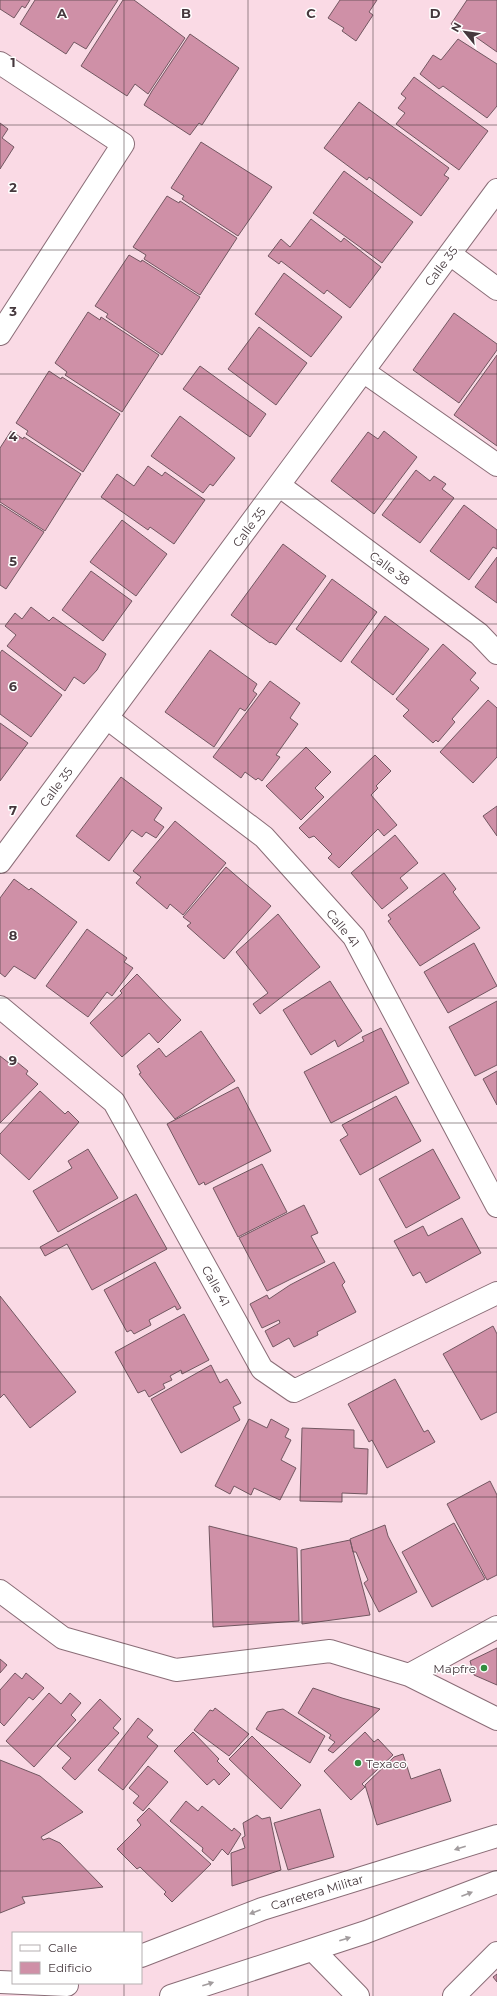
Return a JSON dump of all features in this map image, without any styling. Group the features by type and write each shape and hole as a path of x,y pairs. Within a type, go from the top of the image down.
{"street":[{"path":"0,63 123,144 0,334"},
{"name":"Calle 35","path":"0,862 280,486 497,190"},
{"path":"450,254 497,289"},
{"path":"363,371 497,465"},
{"name":"Calle 38","path":"280,486 479,634 497,653"},
{"name":"Calle 41","path":"107,718 264,837 354,938 497,1206"},
{"name":"Calle 41","path":"0,1007 114,1102 262,1369 294,1391 497,1293"},
{"path":"0,1591 63,1638 176,1670 330,1651 409,1675 497,1719"},
{"path":"409,1675 497,1627"},
{"name":"Carretera Militar","path":"142,1956 262,1909 497,1836"},
{"path":"171,1996 366,1932 497,1882"},
{"path":"313,1950 358,1996"},
{"path":"454,1996 497,1953"},
{"path":"0,1982 12,1982"},
{"path":"26,1996 70,1984"}],"building":[{"path":"0,0 30,0 25,8 22,6 14,18 0,9"},
{"path":"35,0 118,0 86,49 74,42 66,54 20,24"},
{"path":"123,0 134,0 185,38 148,94 135,84 127,96 81,66"},
{"path":"340,0 377,0 369,12 373,15 356,41 342,31 344,28 328,18"},
{"path":"467,0 497,0 497,52 470,33 468,36 451,24"},
{"path":"190,34 239,68 202,125 199,123 190,135 144,105"},
{"path":"458,39 497,64 497,106 487,118 443,86 439,89 420,74 433,55 441,60"},
{"path":"414,77 488,131 459,170 396,124 405,113 398,108 406,98 401,94"},
{"path":"359,102 449,168 444,175 449,178 421,216 369,177 367,180 324,148"},
{"path":"0,123 8,129 2,138 14,147 0,169"},
{"path":"201,142 272,187 238,236 182,199 184,196 171,188"},
{"path":"344,171 413,222 382,263 313,213"},
{"path":"167,196 179,203 180,201 237,238 200,295 144,259 146,255 133,247"},
{"path":"311,219 341,242 344,238 381,267 350,308 327,290 324,294 281,261 279,264 268,256 281,239 290,247"},
{"path":"129,255 141,262 142,260 200,297 162,355 106,317 108,314 95,306"},
{"path":"284,273 342,317 311,357 255,314"},
{"path":"88,312 100,320 101,317 159,355 122,412 65,375 67,372 55,363"},
{"path":"454,313 497,344 497,350 459,403 413,370"},
{"path":"259,327 307,363 276,405 228,369"},
{"path":"497,355 497,446 454,415"},
{"path":"200,366 266,414 250,437 183,389"},
{"path":"49,371 61,379 62,377 120,414 83,472 26,434 28,431 16,423"},
{"path":"180,416 235,458 213,486 210,484 203,493 151,456"},
{"path":"11,431 23,439 24,437 81,474 45,531 0,502 0,448"},
{"path":"384,431 417,457 374,514 331,481 368,432 378,439"},
{"path":"148,466 162,476 165,472 205,500 174,544 150,527 148,530 101,497 117,474 134,486"},
{"path":"416,470 430,481 434,476 446,484 442,489 454,498 420,543 382,515"},
{"path":"0,504 44,532 6,589 0,585"},
{"path":"464,505 497,530 497,549 493,547 469,580 430,551"},
{"path":"122,520 167,554 136,596 90,562"},
{"path":"283,544 326,576 276,645 271,642 270,643 231,615"},
{"path":"497,557 497,603 475,587"},
{"path":"91,571 132,601 103,641 62,610"},
{"path":"332,579 377,612 341,662 296,629"},
{"path":"31,607 49,621 53,617 106,654 97,670 84,684 74,677 65,691 7,646 16,635 5,626 15,613 22,619"},
{"path":"385,616 429,649 393,695 351,662"},
{"path":"443,644 476,673 470,680 479,688 452,719 455,722 438,742 436,740 433,743 403,716 409,710 396,699"},
{"path":"2,650 62,695 31,737 0,714 0,653"},
{"path":"210,650 257,684 253,691 257,694 245,711 240,708 214,747 165,712"},
{"path":"270,681 300,703 290,718 298,724 276,755 280,757 262,781 258,778 256,780 245,772 241,778 213,757"},
{"path":"488,700 497,708 497,757 473,783 440,752"},
{"path":"0,723 28,743 0,781"},
{"path":"306,747 331,772 315,788 324,797 301,820 266,786"},
{"path":"375,755 391,771 376,786 378,788 371,795 397,825 384,836 378,829 339,868 328,858 332,854 314,836 309,838 299,828"},
{"path":"121,777 162,808 154,820 164,827 156,838 146,832 142,837 132,830 109,861 76,836"},
{"path":"497,806 497,836 483,816"},
{"path":"175,821 226,863 183,915 170,904 167,909 136,883 141,877 133,871"},
{"path":"395,835 418,863 400,878 408,888 382,909 351,873"},
{"path":"226,867 271,906 224,959 187,926 191,923 183,917"},
{"path":"444,873 456,889 453,892 480,928 420,966 388,921 391,919 388,915"},
{"path":"14,879 29,890 31,888 77,922 35,979 14,966 5,977 0,973 0,898"},
{"path":"278,914 320,967 260,1014 253,1004 268,993 236,952"},
{"path":"87,929 127,958 124,962 133,968 112,996 107,992 88,1017 46,986"},
{"path":"474,943 497,986 448,1013 424,972"},
{"path":"137,974 181,1020 158,1043 149,1033 122,1057 90,1023 122,993 120,991"},
{"path":"330,981 362,1031 338,1047 335,1040 311,1055 283,1010"},
{"path":"497,1001 497,1065 475,1076 449,1027"},
{"path":"381,1028 409,1083 331,1123 304,1072 364,1041 362,1037"},
{"path":"201,1031 235,1081 175,1119 139,1074 141,1073 137,1066 159,1048 166,1057"},
{"path":"0,1056 9,1063 12,1058 28,1071 26,1074 38,1084 0,1123"},
{"path":"497,1071 497,1105 483,1079"},
{"path":"238,1087 271,1151 205,1185 204,1182 199,1185 167,1124"},
{"path":"40,1091 65,1114 68,1111 79,1122 29,1180 0,1153 0,1134"},
{"path":"396,1096 421,1141 360,1175 340,1140 348,1135 342,1125"},
{"path":"88,1149 118,1198 58,1232 33,1191 72,1168 68,1161"},
{"path":"433,1149 460,1198 406,1228 379,1179"},
{"path":"262,1164 287,1212 238,1237 213,1188"},
{"path":"136,1194 167,1249 92,1290 67,1244 45,1256 40,1247"},
{"path":"304,1205 318,1233 311,1236 325,1262 267,1291 239,1238"},
{"path":"462,1218 481,1253 426,1283 420,1272 413,1276 394,1241 423,1226 428,1236"},
{"path":"155,1262 181,1308 177,1310 175,1306 149,1320 151,1325 134,1334 131,1330 127,1332 104,1290"},
{"path":"334,1262 345,1282 342,1285 356,1312 317,1332 318,1335 294,1347 289,1338 273,1347 265,1331 280,1323 279,1320 262,1328 250,1304 267,1295 269,1299 290,1285"},
{"path":"0,1296 76,1392 30,1428 4,1394 0,1398"},
{"path":"184,1314 209,1360 182,1374 181,1370 170,1376 172,1380 163,1384 165,1388 149,1397 145,1390 138,1393 115,1352"},
{"path":"493,1326 497,1334 497,1412 481,1420 443,1354"},
{"path":"211,1365 220,1383 227,1379 241,1403 233,1407 240,1420 181,1453 151,1399"},
{"path":"395,1379 424,1432 428,1430 435,1442 387,1468 372,1440 369,1442 348,1404"},
{"path":"249,1419 267,1428 271,1419 289,1429 285,1437 291,1440 281,1460 296,1468 280,1500 254,1488 251,1495 234,1486 230,1494 215,1486"},
{"path":"302,1428 354,1430 354,1448 368,1449 367,1494 342,1493 342,1502 300,1501"},
{"path":"490,1481 497,1495 497,1575 487,1580 447,1504"},
{"path":"454,1523 485,1579 432,1607 402,1552"},
{"path":"385,1525 388,1536 417,1592 379,1612 364,1583 368,1580 356,1552 353,1552 350,1539"},
{"path":"209,1526 297,1548 299,1621 213,1627"},
{"path":"350,1540 370,1615 302,1624 301,1550"},
{"name":"Mapfre","path":"497,1648 497,1685 474,1675 470,1661"},
{"path":"0,1659 7,1665 0,1673"},
{"path":"15,1673 22,1679 26,1673 44,1688 33,1700 29,1697 4,1726 0,1722 0,1690"},
{"path":"313,1688 380,1709 333,1753 328,1750 335,1742 329,1738 331,1735 298,1713"},
{"path":"49,1693 61,1704 70,1693 81,1703 71,1715 76,1720 34,1767 6,1741"},
{"path":"100,1699 121,1719 113,1728 119,1733 75,1780 62,1768 71,1758 57,1746"},
{"path":"215,1708 249,1734 229,1756 194,1730 210,1710 213,1711"},
{"path":"283,1709 325,1736 310,1763 256,1729 267,1712"},
{"path":"138,1718 153,1730 147,1737 158,1746 123,1790 98,1770"},
{"path":"193,1732 219,1759 217,1761 230,1774 219,1785 214,1779 207,1785 174,1751"},
{"name":"Texaco","path":"365,1732 374,1742 378,1739 393,1755 362,1784 365,1787 351,1800 324,1771"},
{"path":"252,1736 301,1785 281,1809 229,1759"},
{"path":"403,1754 411,1779 440,1769 451,1801 377,1825 365,1785 394,1757"},
{"path":"0,1760 40,1776 83,1812 41,1837 43,1840 49,1838 60,1843 103,1887 22,1897 25,1903 0,1913"},
{"path":"148,1766 168,1782 143,1811 133,1803 139,1796 129,1788"},
{"path":"186,1801 198,1811 202,1806 232,1831 234,1828 241,1834 228,1855 222,1849 213,1861 202,1851 203,1848 170,1821"},
{"path":"149,1808 211,1864 172,1902 164,1894 166,1892 140,1867 137,1869 117,1849 141,1825 137,1820"},
{"path":"320,1809 334,1857 288,1870 274,1823"},
{"path":"257,1815 262,1819 270,1817 281,1870 232,1886 231,1853 245,1848 242,1838 245,1836 243,1823"},
{"path":"497,1974 497,1982 493,1977"}],"place":[{"name":"Mapfre","path":"484,1668"},
{"name":"Texaco","path":"358,1763"}]}
